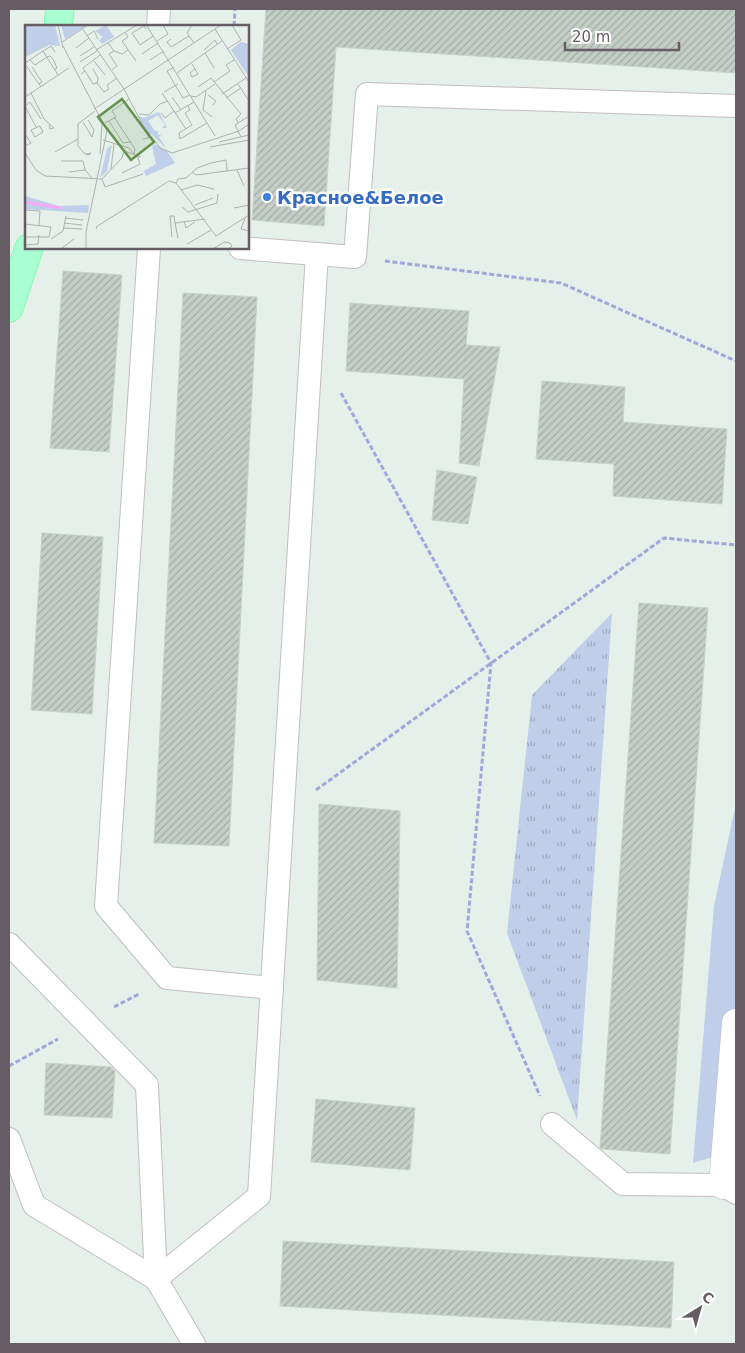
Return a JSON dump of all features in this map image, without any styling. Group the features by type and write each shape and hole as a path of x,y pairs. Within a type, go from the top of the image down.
{"main road":[{"path":"58,25 60,9"},
{"path":"9,308 28,249"}],"street":[{"path":"730,1189 736,1023"}],"lane":[{"path":"158,25 159,9"},
{"path":"249,249 354,257 367,94 736,106"},
{"path":"148,249 106,906 167,978 272,988"},
{"path":"156,1279 259,1196 317,254"},
{"path":"9,944 147,1085 156,1279 194,1344"},
{"path":"552,1124 623,1184 730,1189"},
{"path":"9,1139 34,1205 156,1279"}],"path":[{"path":"234,25 235,9"},
{"path":"354,257 561,283 736,361"},
{"path":"340,391 491,664 466,931 552,1124"},
{"path":"283,813 664,538 736,545"}],"green space":[{"path":"612,613 577,1120 507,933 532,695"},
{"path":"736,803 736,1150 693,1163 714,906"}],"building":[{"path":"266,9 736,9 736,73 336,47 324,226 252,220"},
{"path":"63,271 122,275 109,452 50,448"},
{"path":"183,293 257,297 229,846 154,843"},
{"path":"350,303 469,311 466,345 500,347 479,466 459,463 464,379 346,371"},
{"path":"542,381 625,387 623,422 727,429 722,504 613,496 614,464 536,459"},
{"path":"437,470 477,477 468,524 432,520"},
{"path":"42,533 103,537 92,714 31,710"},
{"path":"639,603 708,608 670,1154 600,1148"},
{"path":"319,804 400,811 397,988 317,980"},
{"path":"46,1063 111,1067 115,1071 112,1118 44,1115"},
{"path":"316,1099 415,1108 410,1170 311,1162"},
{"path":"283,1241 674,1262 671,1328 280,1306"}],"place":[{"name":"Красное&Белое","path":"267,197"}]}
